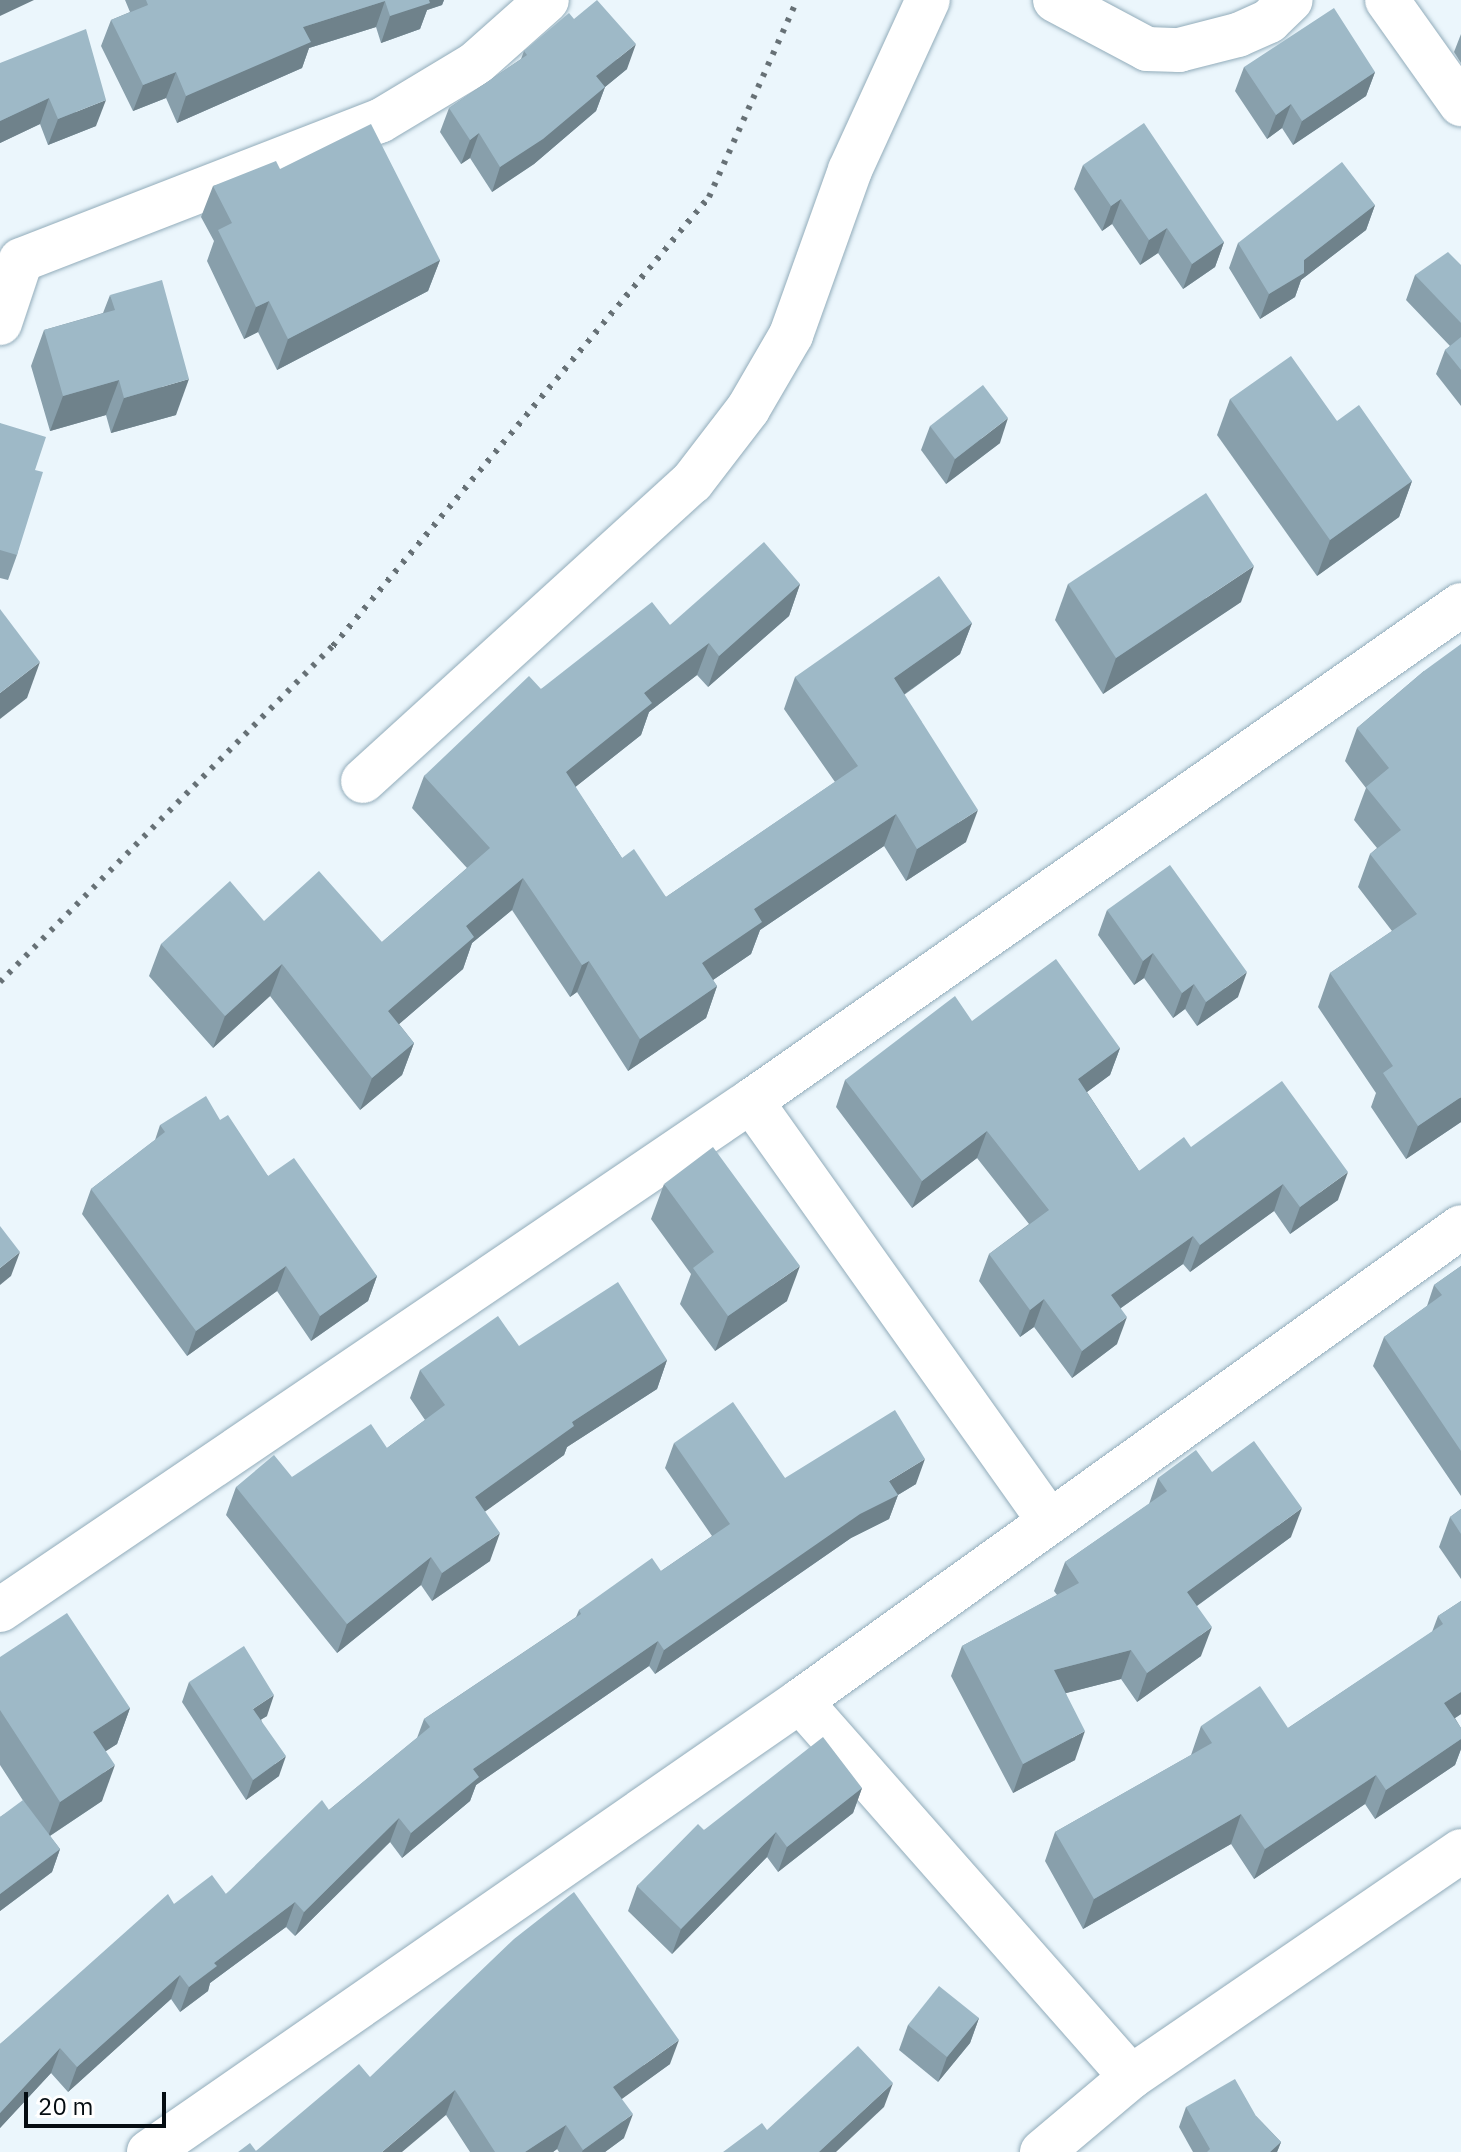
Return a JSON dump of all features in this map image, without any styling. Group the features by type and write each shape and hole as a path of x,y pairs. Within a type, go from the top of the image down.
{"street":[{"path":"0,323 11,264 380,121 475,64 547,0"},
{"path":"363,781 692,482 748,409 791,335 850,170 928,0"},
{"path":"1055,0 1147,49 1179,50 1248,31 1269,21 1291,0"},
{"path":"1387,0 1461,104"},
{"path":"0,1610 751,1101 1461,605"},
{"path":"751,1101 1050,1522"},
{"path":"149,2152 800,1701 1461,1227"},
{"path":"800,1701 1131,2077"},
{"path":"1042,2152 1131,2077 1461,1851"}],"building":[{"path":"146,0 429,0 430,3 390,16 385,1 303,27 311,42 186,96 176,72 143,85 111,20 148,5"},
{"path":"597,0 636,44 596,76 605,87 543,139 500,167 479,133 470,140 449,108 527,55 524,51 569,13 574,19"},
{"path":"1334,8 1375,72 1302,121 1291,104 1276,115 1244,67"},
{"path":"86,29 106,100 58,119 49,98 0,121 0,63"},
{"path":"1144,123 1224,242 1192,264 1167,228 1149,240 1121,199 1111,206 1083,165"},
{"path":"371,124 440,260 288,339 269,301 256,307 218,230 232,223 213,186 276,161 280,169"},
{"path":"1342,162 1375,205 1304,260 1304,273 1269,294 1238,243"},
{"path":"1448,252 1461,265 1461,323 1415,275"},
{"path":"162,280 189,379 124,398 119,380 63,396 44,330 115,310 110,295"},
{"path":"1461,337 1461,370 1445,350"},
{"path":"1291,356 1337,421 1359,405 1412,481 1330,540 1230,399"},
{"path":"983,385 1008,418 955,459 930,426"},
{"path":"0,423 46,437 35,470 43,472 17,555 0,550"},
{"path":"1206,493 1254,566 1116,658 1068,584"},
{"path":"764,542 800,584 719,656 709,643 644,693 652,703 566,772 622,858 634,849 666,897 858,766 795,677 939,576 972,623 894,678 978,810 917,849 896,814 754,909 762,922 702,963 717,986 640,1039 589,961 582,965 523,878 466,926 474,937 388,1011 414,1043 372,1078 282,964 225,1016 161,944 230,881 264,921 319,871 382,942 490,848 424,776 529,676 541,689 652,602 670,625"},
{"path":"0,609 40,662 0,693"},
{"path":"1461,644 1461,1097 1418,1126 1383,1073 1393,1066 1330,973 1417,914 1370,854 1401,830 1366,787 1389,768 1357,728"},
{"path":"1170,865 1247,972 1206,1002 1194,984 1182,993 1153,953 1143,961 1107,910"},
{"path":"1056,959 1120,1048 1078,1079 1139,1171 1184,1137 1191,1147 1282,1081 1348,1172 1300,1207 1283,1184 1200,1245 1193,1236 1111,1295 1127,1317 1082,1351 1044,1299 1030,1310 989,1254 1049,1210 987,1131 922,1181 845,1080 955,996 972,1021"},
{"path":"206,1096 220,1120 228,1115 268,1176 294,1158 377,1276 320,1316 286,1266 196,1331 91,1189 165,1132 160,1125"},
{"path":"713,1147 800,1266 728,1316 693,1268 714,1252 664,1184"},
{"path":"0,1226 20,1252 0,1268"},
{"path":"1461,1266 1461,1451 1384,1337 1442,1295 1434,1285"},
{"path":"618,1282 667,1360 572,1422 574,1426 475,1497 500,1533 442,1573 431,1557 347,1624 236,1487 274,1455 292,1477 371,1424 387,1448 445,1405 420,1370 498,1316 519,1346"},
{"path":"733,1402 785,1478 895,1410 925,1459 889,1481 898,1495 860,1514 664,1650 658,1641 473,1769 479,1777 411,1833 399,1818 304,1912 295,1902 214,1963 217,1966 189,1987 180,1975 77,2067 60,2048 0,2113 0,2044 168,1894 174,1904 212,1875 226,1894 322,1800 329,1810 430,1727 424,1719 581,1614 579,1610 652,1558 661,1571 730,1524 674,1443"},
{"path":"1254,1441 1302,1508 1187,1592 1212,1627 1147,1673 1131,1650 1054,1670 1085,1731 1023,1764 962,1646 1079,1583 1065,1562 1167,1491 1158,1478 1196,1450 1212,1472"},
{"path":"1461,1509 1461,1534 1450,1517"},
{"path":"1461,1601 1461,1692 1444,1703 1461,1728 1461,1739 1386,1790 1376,1775 1265,1849 1241,1814 1094,1899 1055,1832 1212,1743 1201,1726 1260,1686 1288,1728 1443,1624 1438,1616"},
{"path":"67,1613 130,1708 93,1732 115,1765 60,1802 0,1710 0,1657"},
{"path":"244,1646 274,1695 253,1709 286,1756 253,1780 189,1682"},
{"path":"823,1737 862,1788 787,1847 776,1832 681,1929 637,1886 698,1824 704,1830"},
{"path":"23,1800 60,1849 0,1894 0,1817"},
{"path":"574,1892 679,2040 613,2087 633,2114 583,2150 566,2125 525,2152 495,2152 455,2090 382,2152 238,2152 250,2143 256,2151 359,2064 370,2077 514,1939"},
{"path":"939,1986 979,2018 947,2057 908,2025"},
{"path":"858,2046 893,2083 819,2152 723,2152 762,2123 767,2130"},
{"path":"1235,2079 1256,2116 1281,2142 1270,2152 1207,2152 1210,2149 1186,2107"}],"railway":[{"path":"0,982 333,646 709,197 797,0"}]}
